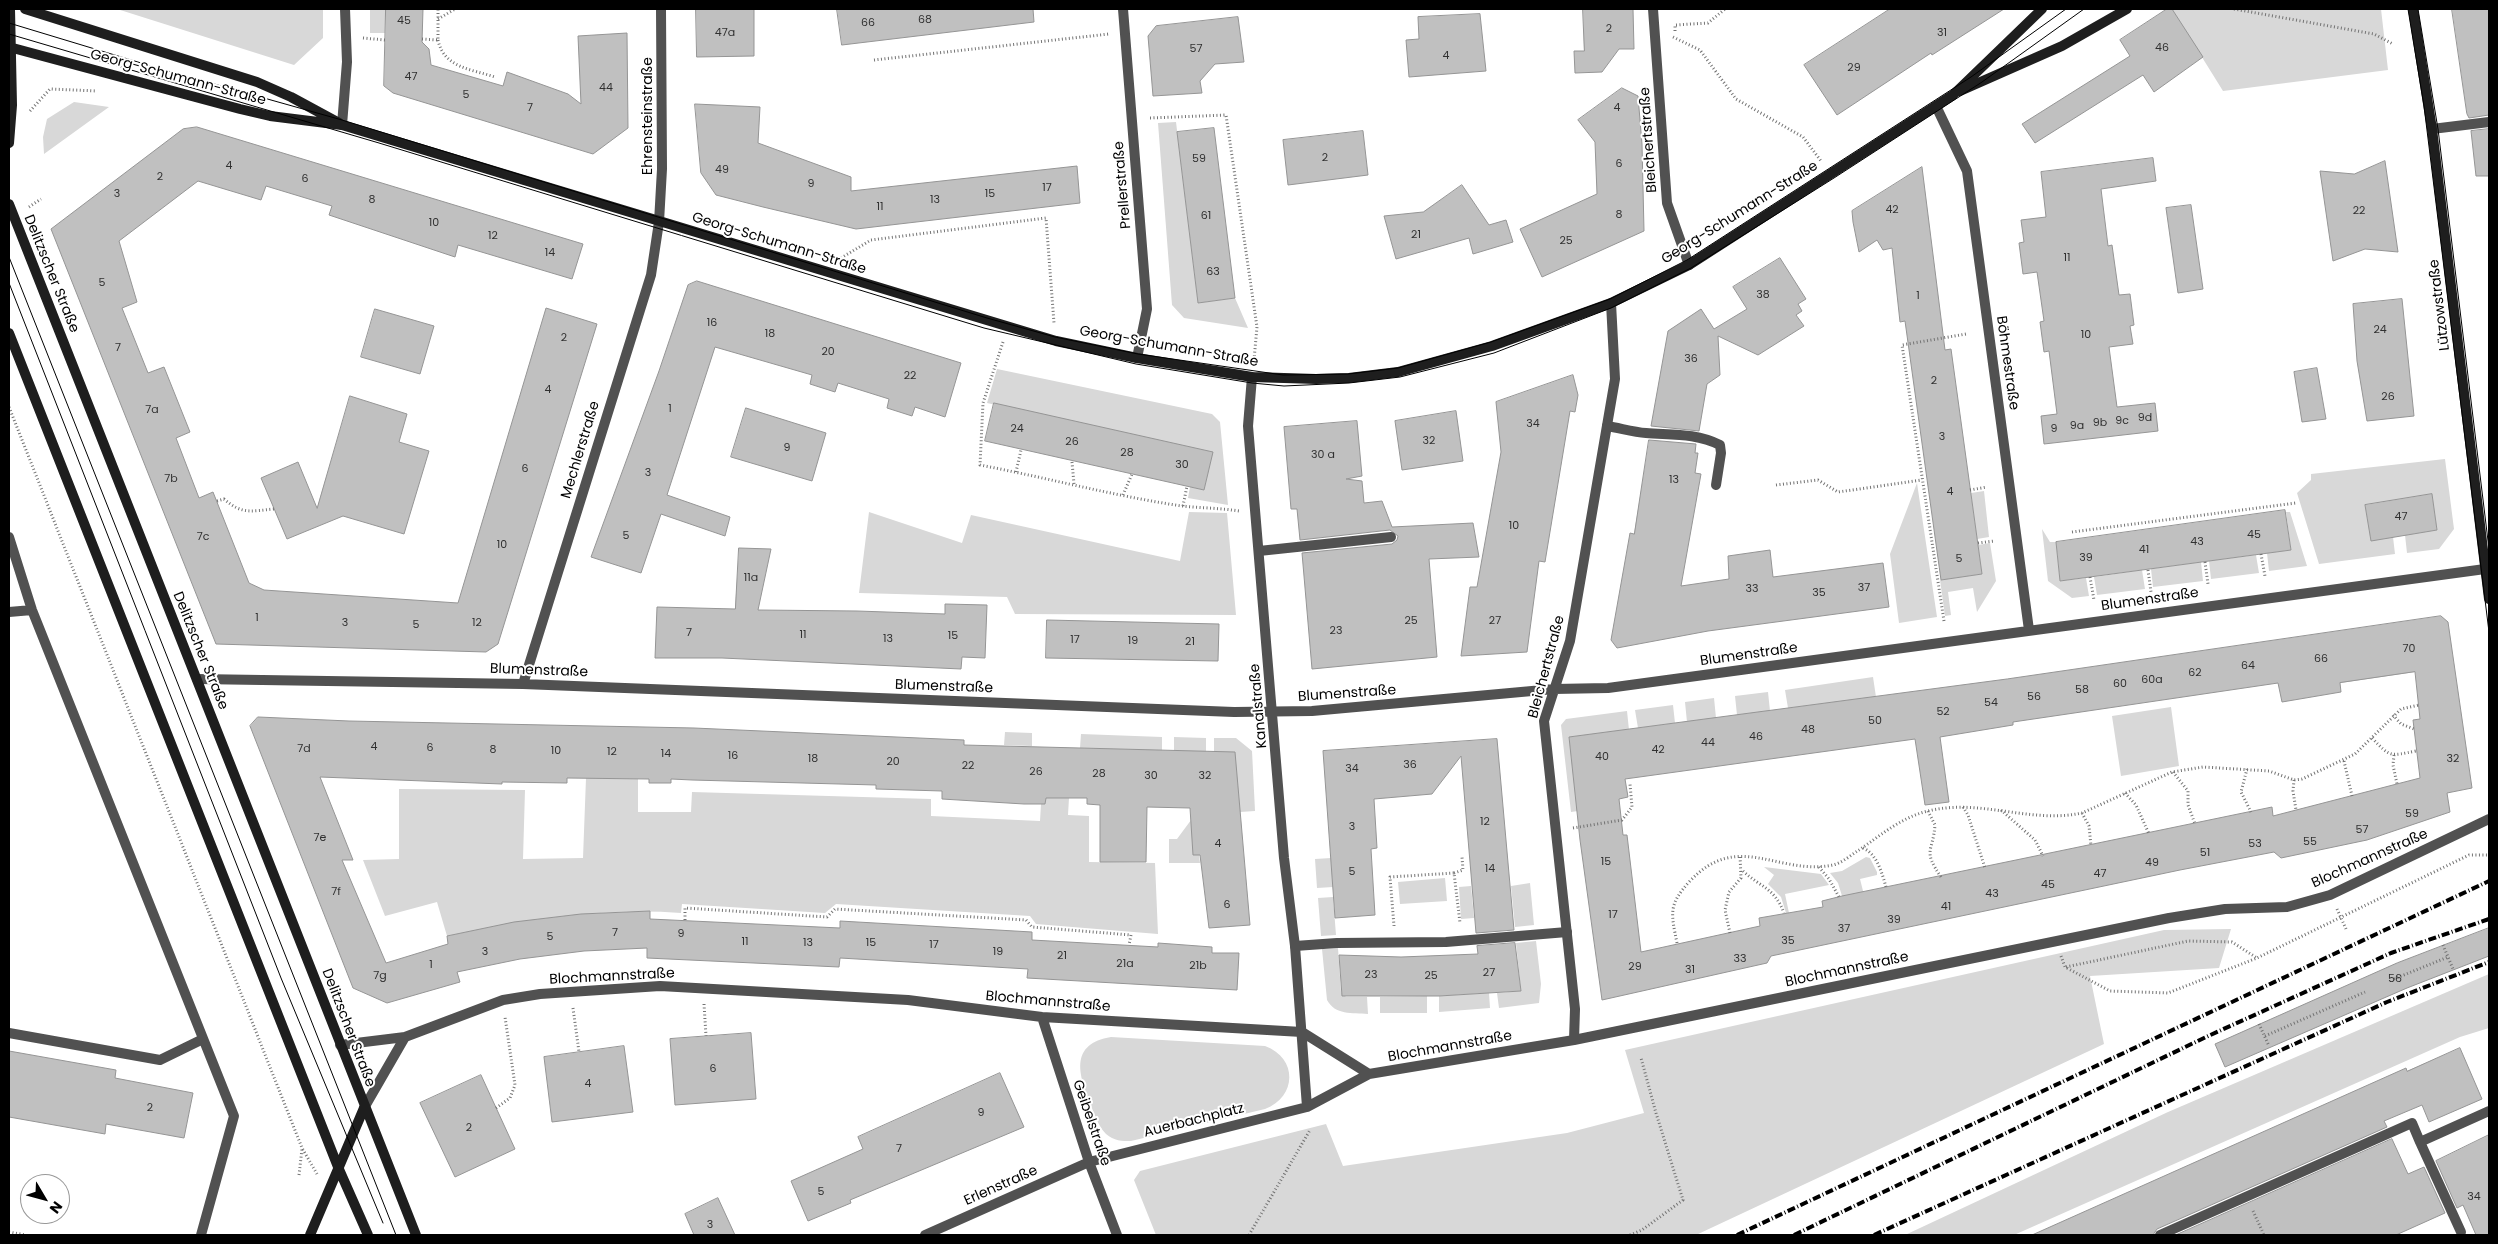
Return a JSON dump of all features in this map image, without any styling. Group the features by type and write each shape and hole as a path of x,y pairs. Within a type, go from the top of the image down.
{"main road":[{"path":"9,143 12,105 10,9"},
{"name":"Georg-Schumann-Straße","path":"25,9 257,82 291,96 342,125"},
{"name":"Georg-Schumann-Straße","path":"1953,95 2042,9"},
{"name":"Georg-Schumann-Straße","path":"10,47 240,109 270,116 342,125 1056,341 1137,358 1252,377 1349,378 1398,372 1492,346 1611,303 1689,265 1953,95 2062,46 2127,9"},
{"name":"Lützowstraße","path":"2413,9 2432,130 2487,567 2489,598"},
{"name":"Delitzscher Straße","path":"9,204 197,678 364,1108 416,1235"},
{"path":"9,332 338,1167 368,1235"},
{"name":"Delitzscher Straße","path":"310,1235 364,1108"}],"street":[{"path":"342,125 346,62 345,9"},
{"name":"Ehrensteinstraße","path":"659,222 662,169 661,9"},
{"name":"Prellerstraße","path":"1123,9 1147,309 1137,358"},
{"name":"Bleichertstraße","path":"1652,9 1668,203 1689,265"},
{"name":"Böhmestraße","path":"1936,106 1967,171 2029,630"},
{"path":"2432,130 2489,122"},
{"name":"Mechlerstraße","path":"523,684 651,275 659,222"},
{"name":"Bleichertstraße","path":"1574,1040 1574,1009 1567,932 1544,721 1570,641 1615,379 1611,303"},
{"name":"Kanalstraße","path":"1252,377 1248,426 1284,858 1295,946 1302,1032"},
{"path":"1607,426 1644,433 1678,433 1711,440 1720,445 1721,454 1716,485"},
{"path":"9,537 32,610 234,1116 201,1235"},
{"path":"1259,551 1391,537"},
{"name":"Blumenstraße","path":"197,678 523,684 1234,712 1312,711 1554,690 1608,688 2487,567"},
{"path":"9,612 32,610"},
{"name":"Blochmannstraße","path":"340,1045 405,1037 503,1000 571,992 660,986 908,1000 1042,1018 1302,1032 1369,1074 1574,1040 2187,915 2225,909 2270,909 2295,905 2330,895 2489,819"},
{"path":"1295,946 1462,941 1567,932"},
{"name":"Geibelstraße","path":"1042,1018 1089,1162 1117,1235"},
{"path":"1302,1032 1307,1107"},
{"path":"9,1034 160,1060 203,1039"},
{"path":"364,1108 405,1037"},
{"name":"Auerbachplatz","path":"1089,1162 1307,1107 1369,1074"},
{"path":"2420,1142 2489,1111"},
{"path":"2160,1235 2412,1123 2461,1232"},
{"name":"Erlenstraße","path":"925,1235 1089,1162"}],"path":[{"path":"438,9 438,40 440,49 448,61 495,77"},
{"path":"438,19 456,9"},
{"path":"1725,9 1708,23 1675,25 1675,36 1700,50 1736,99 1803,137 1830,174"},
{"path":"2234,9 2374,34 2393,44"},
{"path":"874,60 1124,32"},
{"path":"422,39 438,40"},
{"path":"50,89 99,91"},
{"path":"1132,119 1226,115 1257,327 1252,377"},
{"path":"820,271 871,240 1046,218 1056,341"},
{"path":"1008,327 983,403 980,465 1183,506 1216,507 1256,515"},
{"path":"1944,621 1902,344 1966,334"},
{"path":"9,407 302,1148 299,1175"},
{"path":"1016,472 1021,450"},
{"path":"1072,462 1074,484"},
{"path":"1123,495 1132,474"},
{"path":"1776,485 1818,480 1838,492 1922,480"},
{"path":"1183,506 1187,486"},
{"path":"1970,490 1987,487"},
{"path":"217,501 224,499 236,510 244,512 274,509"},
{"path":"2072,532 2296,502"},
{"path":"1978,543 1994,541"},
{"path":"2261,554 2265,576"},
{"path":"2205,562 2208,584"},
{"path":"2148,570 2151,592"},
{"path":"2090,577 2094,600"},
{"path":"1677,943 1671,914 1681,892 1707,866 1722,858 1740,855 1780,863 1819,866 1835,865 1904,819 1928,811 1962,807 2056,817 2082,813 2172,772 2203,767 2269,771 2294,780 2302,779 2344,761 2355,754 2401,709 2419,705"},
{"path":"2393,715 2401,724 2414,729"},
{"path":"2372,738 2387,754 2394,755 2416,750"},
{"path":"2394,755 2392,766 2398,784"},
{"path":"2344,761 2352,796"},
{"path":"2247,769 2241,792 2251,812"},
{"path":"2172,772 2188,791 2188,805 2195,824"},
{"path":"2294,780 2293,791 2296,810"},
{"path":"1556,831 1622,820 1632,807 1630,784"},
{"path":"2125,793 2136,805 2149,834"},
{"path":"1962,807 1968,815 1985,868"},
{"path":"2001,810 2035,840 2043,856"},
{"path":"1928,811 1936,825 1930,841 1930,858 1941,877"},
{"path":"2082,813 2089,826 2092,846"},
{"path":"1862,848 1870,851 1880,867 1886,887"},
{"path":"1730,933 1725,910 1729,892 1741,878 1740,855"},
{"path":"2056,942 2065,967 2110,991 2168,993 2257,958 2469,855 2489,855"},
{"path":"1396,943 1390,877 1454,873 1463,870 1462,857"},
{"path":"1819,866 1830,879 1839,897"},
{"path":"1742,870 1773,893 1780,902 1784,913"},
{"path":"1454,873 1462,941"},
{"path":"684,920 685,908 827,917 835,909 845,909 1026,920 1032,928 1130,935 1129,945"},
{"path":"2341,918 2346,929"},
{"path":"2065,967 2188,941 2232,942 2257,958"},
{"path":"2443,945 2453,969"},
{"path":"2394,979 2448,957"},
{"path":"703,989 706,1036"},
{"path":"571,992 579,1052"},
{"path":"2265,1036 2365,992"},
{"path":"496,1108 510,1098 515,1085 503,1000"},
{"path":"2259,1024 2269,1046"},
{"path":"1630,1235 1642,1230 1683,1200 1641,1058"},
{"path":"1249,1235 1310,1130"},
{"path":"2246,1197 2264,1235"},
{"path":"9,1232 26,1235"}],"shaded area":[{"path":"117,9 323,9 323,38 294,65"},
{"path":"370,9 386,9 385,33 370,33"},
{"path":"2172,9 2381,9 2388,70 2223,91"},
{"path":"74,102 109,107 44,154 43,137 47,119"},
{"path":"1176,122 1198,303 1235,298 1248,328 1184,318 1172,305 1158,123"},
{"path":"997,369 1212,414 1220,422 1228,505 1188,498 1190,487 1204,490 1212,452 987,403"},
{"path":"2445,459 2454,529 2439,549 2407,553 2405,535 2437,530 2432,495 2365,505 2371,540 2393,537 2395,554 2319,564 2297,493 2311,480 2311,474"},
{"path":"1917,483 1937,617 1899,623 1890,554"},
{"path":"1984,491 1989,537 1977,539 1971,493"},
{"path":"869,512 962,543 971,515 1180,561 1189,512 1227,513 1236,615 1015,614 1007,597 859,593"},
{"path":"2286,512 2290,512 2307,566 2269,571 2267,553 2291,550"},
{"path":"2042,529 2050,542 2056,542 2060,581 2086,578 2089,596 2072,598 2048,581"},
{"path":"1990,543 1996,581 1977,612 1973,588 1948,592 1951,615 1945,616 1940,580 1982,574 1978,545"},
{"path":"2256,555 2259,573 2211,579 2209,561"},
{"path":"2201,562 2203,581 2153,587 2151,569"},
{"path":"2142,570 2145,589 2097,595 2094,577"},
{"path":"1873,677 1876,697 1788,708 1785,690"},
{"path":"1768,692 1770,711 1737,715 1735,696"},
{"path":"1714,698 1716,718 1687,722 1685,702"},
{"path":"1673,705 1675,723 1638,728 1635,710"},
{"path":"2171,707 2179,766 2121,776 2112,716"},
{"path":"1627,711 1629,730 1569,737 1578,811 1571,812 1561,725 1566,719"},
{"path":"1005,732 1032,733 1032,746 1004,745"},
{"path":"1081,734 1162,737 1162,751 1080,748"},
{"path":"1174,737 1206,738 1206,752 1174,752"},
{"path":"1214,738 1236,738 1252,751 1255,811 1240,812 1214,752"},
{"path":"586,778 638,779 638,812 691,812 692,792 931,799 931,816 1040,821 1041,804 1045,804 1046,798 1069,798 1068,815 1089,816 1089,862 1155,863 1158,934 1036,924 1030,916 836,904 825,913 682,904 681,913 593,913 534,920 447,936 437,902 385,916 363,860 399,859 399,789 525,790 523,859 583,858"},
{"path":"1194,816 1200,863 1169,863 1169,839 1177,839"},
{"path":"1866,857 1870,858 1877,875 1860,879 1864,895 1842,896 1838,883 1830,873 1842,871"},
{"path":"1331,858 1333,887 1317,888 1315,859"},
{"path":"1764,867 1821,874 1829,885 1785,894 1789,913 1786,913 1781,897 1768,884 1774,875"},
{"path":"1445,878 1447,901 1400,904 1398,882"},
{"path":"1530,883 1534,925 1515,927 1511,886"},
{"path":"1471,886 1474,918 1461,919 1459,887"},
{"path":"1333,897 1336,935 1321,936 1318,898"},
{"path":"2231,929 2219,968 2090,976 2104,1044 1696,1235 1156,1235 1134,1180 1140,1171 1326,1124 1343,1166 1567,1133 1644,1113 1625,1050 2164,930"},
{"path":"1536,941 1541,984 1539,1003 1499,1008 1497,993 1521,991 1516,943"},
{"path":"1338,948 1341,992 1346,997 1367,997 1368,1014 1339,1011 1330,1005 1327,1000 1322,949"},
{"path":"2489,974 2489,1028 2460,1037 2014,1235 1905,1235 2168,1112"},
{"path":"1489,993 1490,1008 1439,1012 1439,996"},
{"path":"1427,996 1427,1013 1380,1013 1380,997"},
{"path":"1111,1037 1265,1046 1276,1052 1283,1059 1288,1068 1288,1087 1276,1103 1265,1109 1131,1141 1121,1141 1106,1134 1098,1123 1082,1081 1081,1071 1083,1053 1089,1046"}],"building":[{"path":"386,9 423,9 422,42 429,49 431,65 503,86 507,72 568,94 581,104 578,36 627,33 628,128 593,154 393,93 384,86"},
{"path":"696,9 754,9 754,56 697,57"},
{"path":"837,9 1033,9 1034,22 842,45"},
{"path":"1583,9 1633,9 1634,49 1619,49 1602,72 1575,73 1574,51 1584,51"},
{"path":"1890,9 2004,9 1932,55 1931,53 1837,115 1804,65"},
{"path":"2167,9 2172,9 2203,57 2154,92 2143,75 2035,143 2022,124 2130,56 2120,40"},
{"path":"2452,9 2489,9 2489,115 2469,118 2467,114"},
{"path":"1480,14 1486,71 1409,77 1406,40 1419,39 1418,17"},
{"path":"1238,17 1244,62 1215,64 1200,81 1202,93 1153,96 1148,36 1156,26"},
{"path":"1622,88 1638,96 1642,144 1644,231 1542,277 1520,229 1597,194 1595,142 1578,120"},
{"path":"695,104 760,107 758,143 851,177 851,191 1077,166 1080,203 856,229 716,195 701,173"},
{"path":"197,127 583,244 572,279 458,245 455,257 329,215 332,206 266,186 261,200 198,181 119,241 137,302 122,308 148,373 164,367 190,432 176,438 199,498 213,492 249,583 264,590 458,603 546,308 597,324 498,644 486,652 216,644 51,229 183,129"},
{"path":"1214,128 1235,298 1198,303 1177,132"},
{"path":"2489,129 2489,176 2476,176 2471,131"},
{"path":"1363,131 1368,175 1288,185 1283,140"},
{"path":"2153,158 2156,181 2101,189 2108,246 2112,245 2119,295 2130,294 2134,325 2130,326 2133,344 2109,347 2117,407 2155,403 2158,431 2044,444 2041,416 2057,414 2049,351 2044,352 2040,322 2044,321 2037,272 2023,274 2019,243 2024,242 2021,220 2046,217 2041,172"},
{"path":"2385,161 2398,252 2365,249 2333,261 2320,171 2354,174"},
{"path":"1922,167 1945,350 1951,349 1982,574 1941,580 1905,321 1900,322 1892,248 1883,250 1877,240 1859,252 1852,211"},
{"path":"1462,185 1489,225 1506,220 1513,242 1473,254 1469,238 1396,259 1384,216 1423,212"},
{"path":"2191,205 2203,289 2178,293 2166,208"},
{"path":"1780,258 1806,299 1798,304 1802,311 1796,315 1804,326 1758,355 1718,336 1720,375 1707,384 1699,431 1651,426 1668,331 1701,309 1714,329 1747,309 1733,287"},
{"path":"697,281 961,363 945,417 915,407 912,416 887,408 889,399 838,383 835,392 810,384 812,375 715,347 667,495 730,517 725,536 661,514 641,573 591,557 659,371 688,285"},
{"path":"2402,299 2414,416 2367,421 2357,361 2353,304"},
{"path":"375,309 434,326 420,374 361,357"},
{"path":"2317,368 2326,419 2302,422 2294,372"},
{"path":"1573,375 1578,395 1575,412 1570,411 1545,562 1539,561 1527,652 1461,656 1470,587 1477,587 1501,452 1496,402"},
{"path":"350,396 407,414 399,442 429,451 404,534 343,516 287,539 261,478 298,462 317,508"},
{"path":"994,403 1213,452 1204,490 985,441"},
{"path":"746,408 826,433 812,481 731,457"},
{"path":"1456,411 1463,461 1402,470 1395,421"},
{"path":"1357,421 1362,476 1346,479 1362,481 1364,503 1382,501 1392,527 1473,523 1479,557 1429,559 1437,657 1312,669 1302,553 1392,544 1397,540 1398,536 1390,530 1300,540 1297,509 1291,509 1284,427"},
{"path":"1649,440 1696,444 1695,453 1698,453 1695,473 1701,474 1681,586 1729,579 1728,556 1770,550 1773,577 1883,563 1889,607 1708,631 1617,648 1611,640 1630,533 1634,534"},
{"path":"2432,494 2437,530 2371,541 2365,505"},
{"path":"2285,510 2291,550 2060,581 2056,542"},
{"path":"739,548 771,549 758,610 945,614 945,604 987,605 985,658 962,657 961,669 722,658 655,658 657,607 735,609"},
{"path":"2441,616 2448,622 2472,788 2447,793 2450,812 2367,840 2281,858 2274,852 2180,870 1771,956 1767,963 1602,1000 1580,840 1569,737 2007,679","holes":["2415,672 2420,719 2413,720 2420,778 2273,816 2272,807 1842,896 1822,901 1823,907 1759,918 1760,926 1641,952 1627,835 1623,835 1619,799 1628,797 1625,779 1915,739 1925,805 1949,802 1940,737 2013,725 2013,722 2278,683 2282,702 2341,692 2340,683"]},
{"path":"1047,620 1219,624 1218,661 1046,658"},
{"path":"258,717 349,721 694,728 964,740 964,745 1235,752 1250,925 1209,928 1200,855 1193,855 1190,808 1147,807 1146,862 1100,862 1100,805 1087,804 1087,798 1046,798 1045,804 1024,804 942,799 942,791 876,789 876,785 671,779 671,783 649,783 649,779 567,778 567,783 502,782 502,784 320,777 353,860 342,860 386,963 448,944 447,936 514,922 581,914 650,911 650,919 840,928 840,921 1032,932 1032,940 1158,947 1158,943 1212,947 1212,953 1239,953 1237,990 1027,978 1028,969 840,958 839,967 647,958 647,948 584,951 520,959 457,972 460,982 387,1003 353,988 250,726"},
{"path":"1497,739 1514,930 1476,933 1461,756 1432,794 1374,799 1377,848 1371,849 1375,915 1335,918 1323,751"},
{"path":"2489,928 2489,956 2407,988 2225,1067 2215,1044 2397,963"},
{"path":"1515,943 1521,991 1439,996 1342,996 1339,955 1401,957 1478,954 1477,946"},
{"path":"751,1033 756,1099 675,1105 670,1039"},
{"path":"624,1046 633,1112 552,1122 544,1057"},
{"path":"2460,1048 2482,1099 2429,1122 2422,1105 2384,1121 2387,1127 2157,1229 2153,1235 2032,1235 2406,1068 2407,1071"},
{"path":"9,1051 116,1070 115,1078 193,1093 184,1138 106,1124 105,1134 9,1117"},
{"path":"1000,1073 1024,1127 850,1200 851,1203 808,1221 791,1181 863,1149 858,1137"},
{"path":"481,1075 515,1149 455,1177 420,1103"},
{"path":"2489,1135 2489,1235 2476,1235 2463,1205 2457,1208 2436,1161"},
{"path":"2392,1139 2408,1174 2424,1167 2445,1213 2396,1235 2176,1235"},
{"path":"718,1198 735,1235 694,1235 685,1214"}],"tram line":[{"path":"9,23 161,69 342,120 987,318 1055,337 1138,354 1283,375 1348,374 1398,368 1491,342 1610,299 1687,260 1971,77 2066,9"},
{"path":"9,34 379,143 984,328 1136,364 1252,383 1284,386 1349,383 1400,377 1494,353 1611,308 1691,268 1834,178 1982,82 2084,9"},
{"path":"2408,9 2424,106 2489,632"},
{"path":"2418,9 2438,129 2489,549"},
{"path":"9,257 396,1235"},
{"path":"9,283 281,978 383,1223"}],"railway":[{"path":"1737,1235 2489,881"},
{"path":"1794,1235 2206,1037 2391,953 2489,919"},
{"path":"1874,1235 2387,1002 2489,962"}]}
